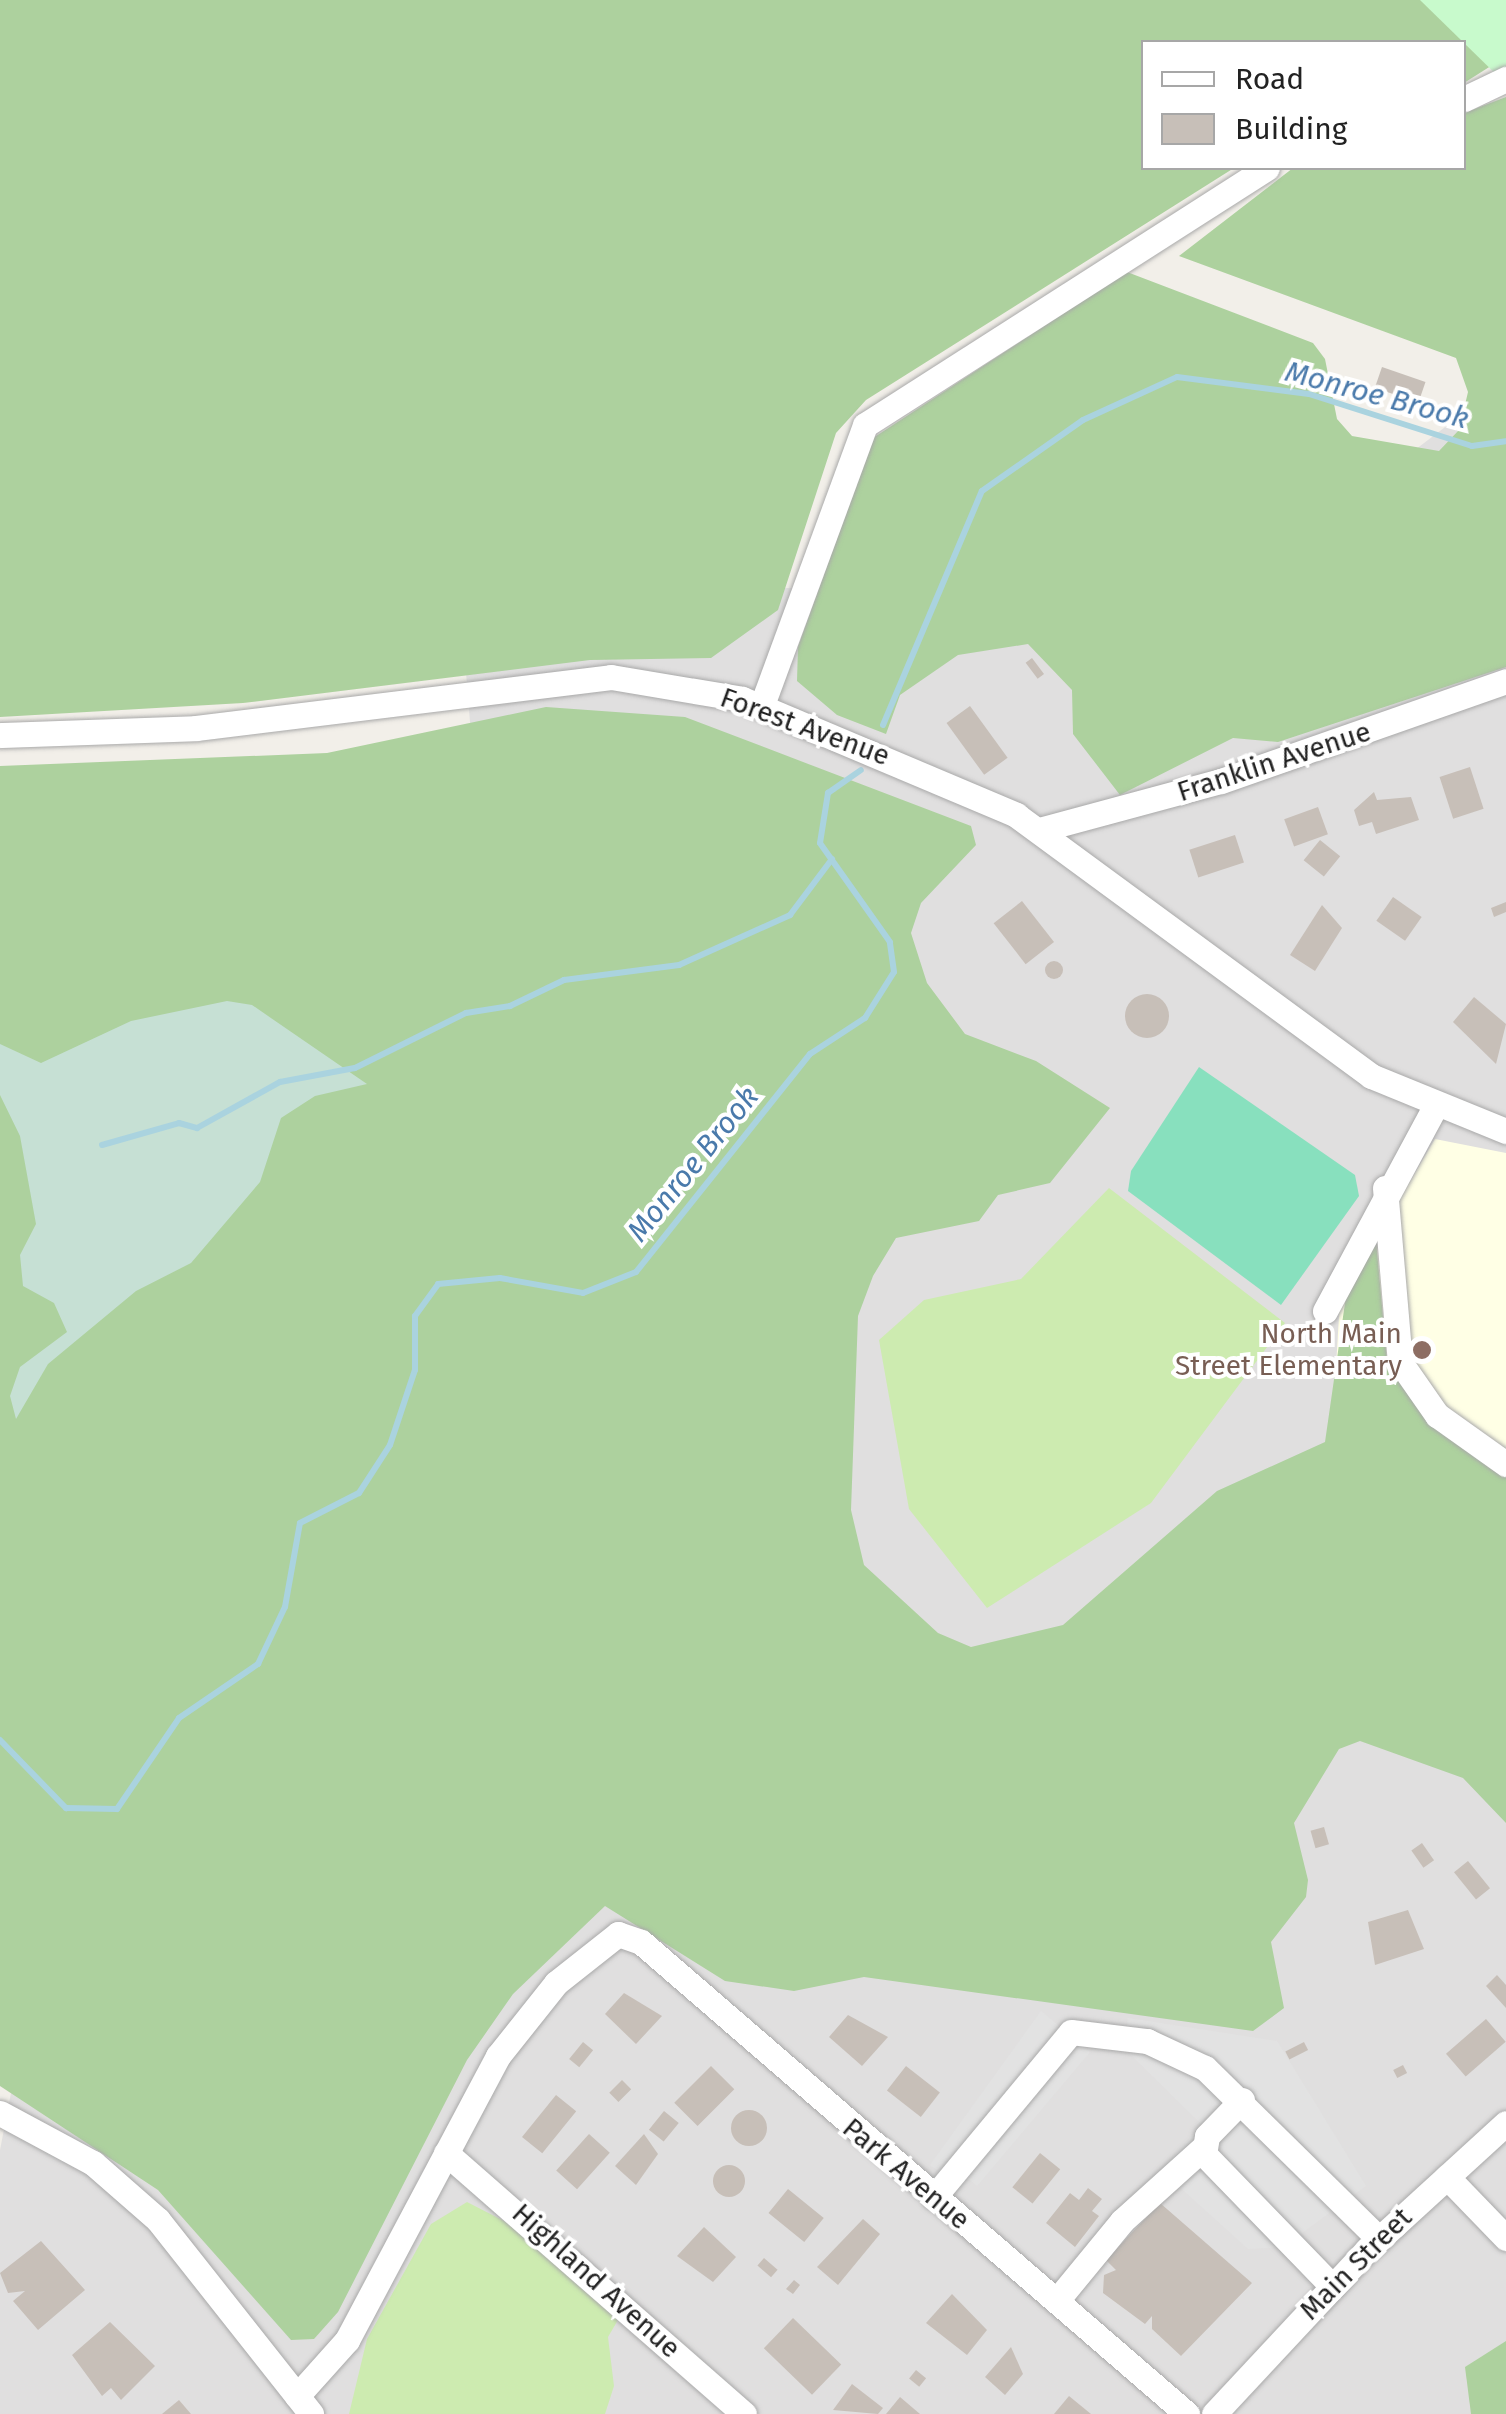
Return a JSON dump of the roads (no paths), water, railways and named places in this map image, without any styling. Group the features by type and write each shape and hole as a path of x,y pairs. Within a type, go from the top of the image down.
{"street":[{"path":"1466,98 1506,79"},
{"path":"762,706 865,425 1264,170"},
{"name":"Forest Avenue","path":"0,736 196,728 611,677 762,706 1039,830 1371,1076 1435,1107 1506,1130"},
{"name":"Franklin Avenue","path":"1039,830 1221,782 1506,680"},
{"path":"1325,1311 1386,1188 1435,1107"},
{"path":"1386,1188 1400,1362 1436,1415 1506,1464"},
{"name":"Park Avenue","path":"446,2153 475,2090 535,2007 586,1953 625,1935 1058,2299 1187,2414"},
{"path":"934,2197 1069,2033 1164,2046 1242,2100 1379,2239"},
{"path":"1058,2299 1122,2221 1203,2148 1242,2100"},
{"path":"5,2114 93,2164 158,2220 304,2405 347,2340 446,2153"},
{"name":"Main Street","path":"1214,2414 1379,2239 1506,2123"},
{"path":"1203,2148 1332,2286"},
{"name":"Highland Avenue","path":"446,2153 744,2414"},
{"path":"1447,2177 1506,2238"}],"waterway":[{"name":"Monroe Brook","path":"883,725 982,491 1083,420 1177,377 1309,394 1472,446 1506,441"},
{"name":"Monroe Brook","path":"0,1740 66,1808 117,1809 179,1718 258,1664 285,1607 300,1523 359,1493 390,1445 415,1370 415,1316 438,1284 500,1278 583,1293 636,1272 810,1054 865,1018 894,972 890,942 820,843 828,793 861,770"},
{"path":"102,1145 179,1123 197,1128 280,1082 355,1068 466,1013 510,1006 564,980 679,965 790,915 832,859"}],"place":[{"name":"North Main Street Elementary","path":"1422,1350"}]}
